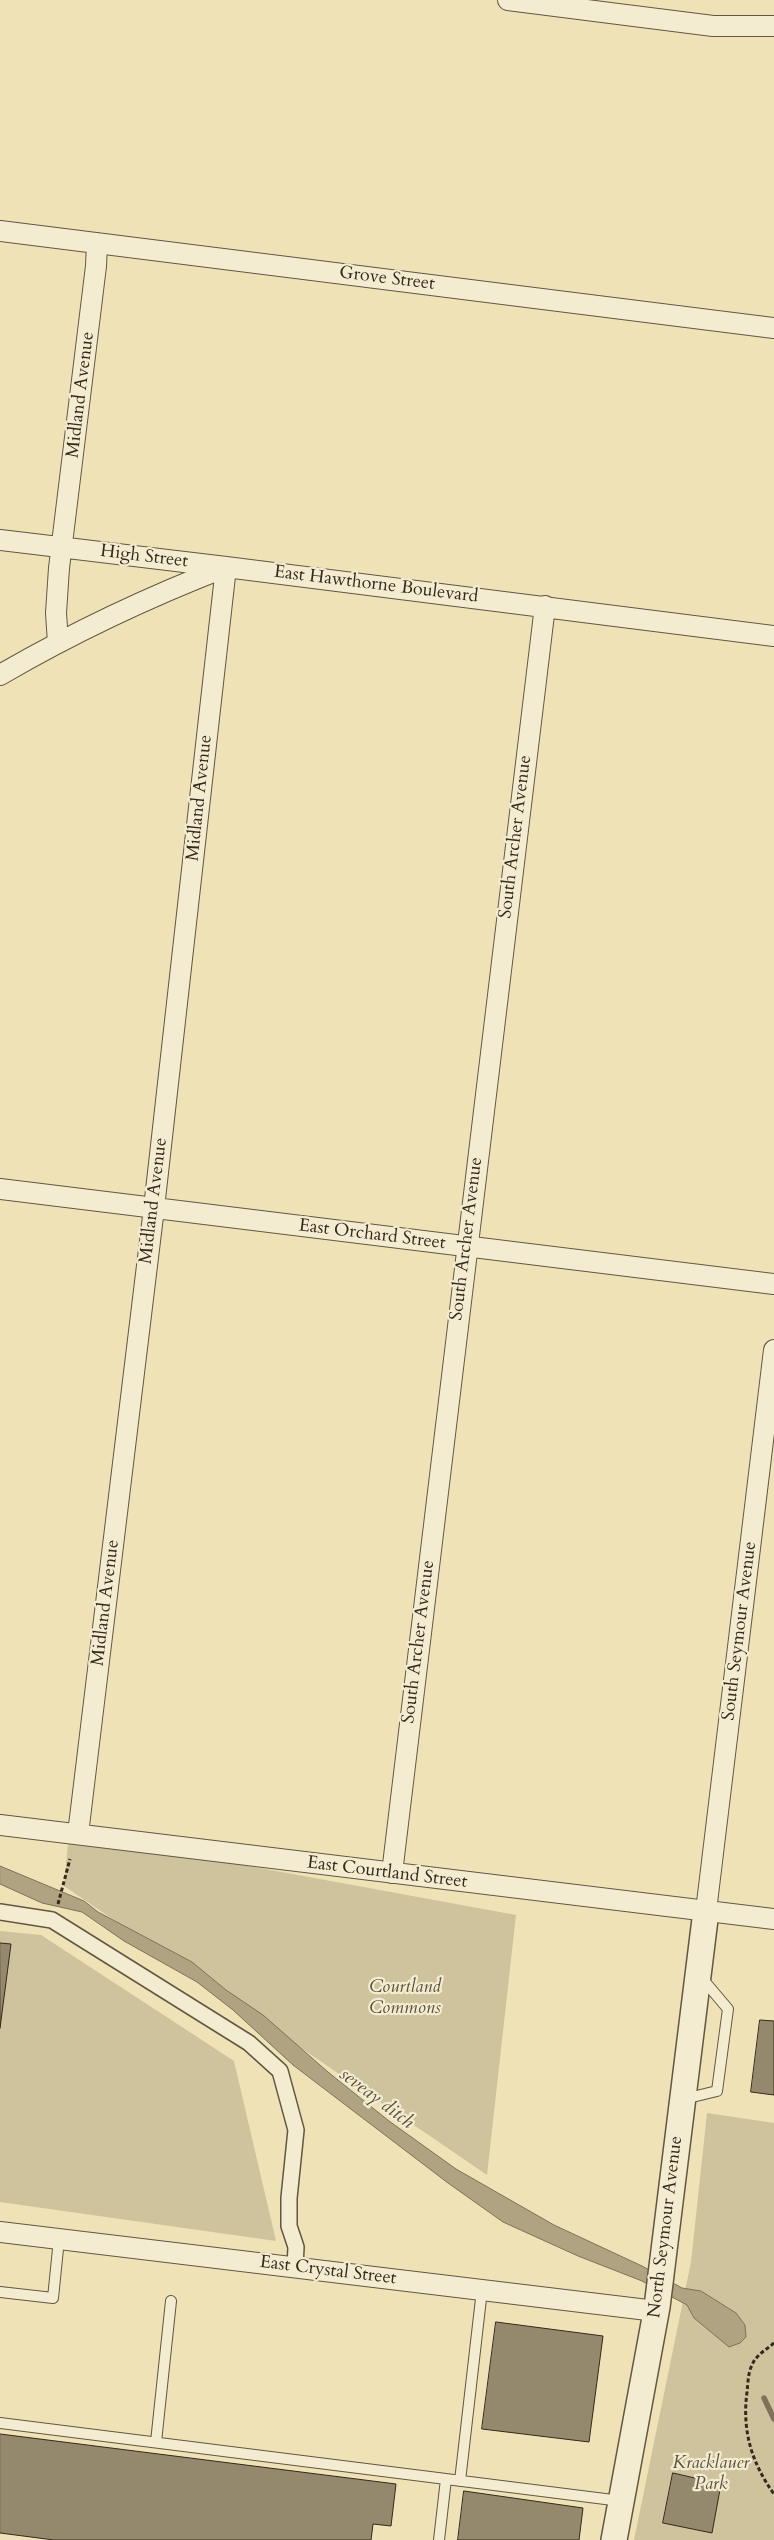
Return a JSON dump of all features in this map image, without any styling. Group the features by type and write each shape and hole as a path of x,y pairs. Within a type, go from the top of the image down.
{"street":[{"path":"508,0 714,26 774,26"},
{"name":"Grove Street","path":"0,231 774,328"},
{"name":"Midland Avenue","path":"58,643 56,613 59,568 96,266 97,242"},
{"name":"High Street","path":"0,540 226,566"},
{"name":"Midland Avenue","path":"78,1834 154,1208 226,566"},
{"name":"East Hawthorne Boulevard","path":"0,675 58,643 196,578 226,566 774,636"},
{"name":"South Archer Avenue","path":"392,1874 466,1246 545,606"},
{"name":"East Orchard Street","path":"0,1189 774,1284"},
{"name":"South Seymour Avenue","path":"706,1911 774,1350"},
{"name":"East Courtland Street","path":"0,1825 774,1919"},
{"name":"North Seymour Avenue","path":"617,2539 621,2501 657,2309 706,1911"},
{"path":"0,1912 52,1920 249,2043 280,2072 296,2130 289,2198 289,2226 296,2246 294,2267"},
{"name":"East Crystal Street","path":"0,2232 657,2309"}],"lane":[{"path":"683,2099 717,2091 728,2008 698,1974"},
{"path":"0,2292 53,2298 60,2239"},
{"path":"460,2481 482,2290"},
{"path":"156,2442 171,2302"},
{"path":"0,2423 621,2501"},
{"path":"439,2540 446,2479"}],"path":[{"path":"52,1920 70,1859"},
{"path":"774,2343 757,2356 752,2365 744,2413 746,2434 755,2464 774,2494"}],"green space":[{"name":"Courtland Commons","path":"69,1833 516,1915 487,2175 64,1886"},
{"path":"0,1931 41,1935 234,2061 276,2241 0,2202"},
{"name":"Kracklauer Park","path":"707,2113 774,2123 774,2540 634,2540 691,2262"}],"shaded area":[{"path":"0,1866 84,1901 98,1912 192,1962 226,1990 263,2015 328,2072 389,2121 456,2169 554,2225 642,2266 682,2288 701,2291 736,2313 745,2325 746,2337 740,2343 729,2347 694,2318 687,2305 642,2281 578,2256 503,2222 448,2183 293,2065 233,2010 197,1982 124,1941 82,1912 42,1903 0,1884"}],"building":[{"path":"0,1943 11,1944 0,2028"},
{"path":"760,2020 774,2021 774,2095 751,2092"},
{"path":"496,2322 603,2336 589,2442 482,2429"},
{"path":"0,2434 396,2484 391,2526 373,2524 371,2540 54,2540 0,2533"},
{"path":"673,2473 721,2484 712,2533 663,2523"},
{"path":"464,2491 583,2508 579,2540 458,2540"}],"waterway":[{"path":"764,2398 774,2419"}],"water label":[{"name":"seveay ditch","path":"376,2099"}]}
